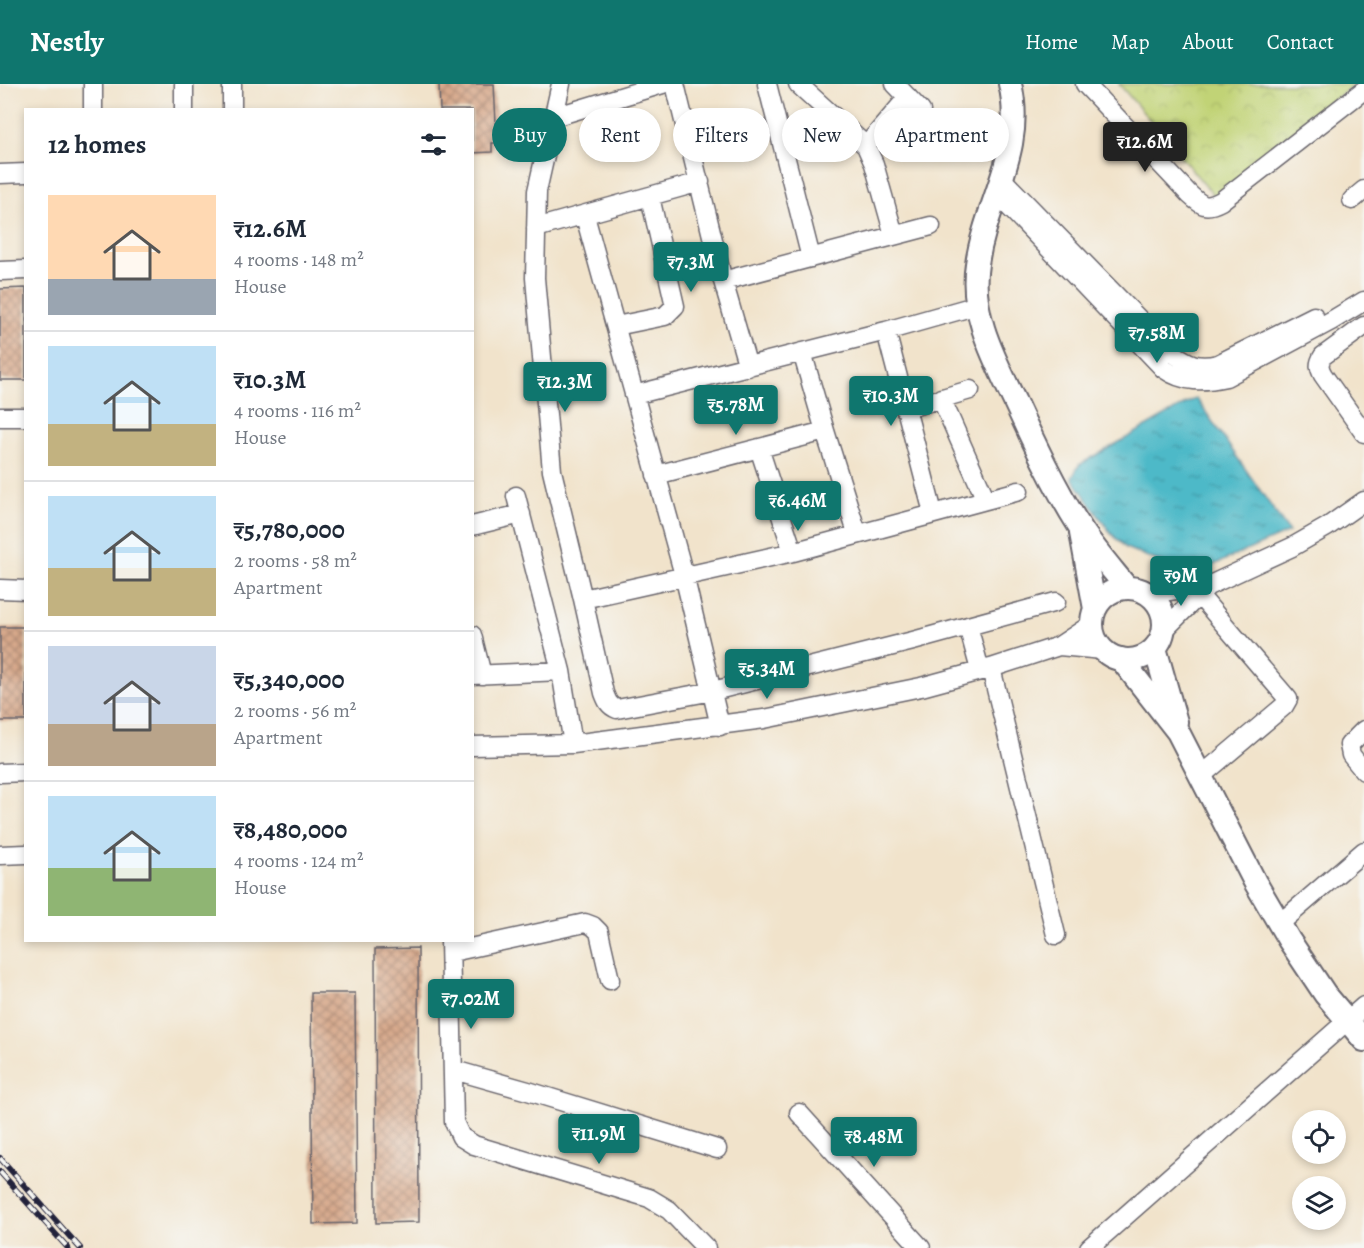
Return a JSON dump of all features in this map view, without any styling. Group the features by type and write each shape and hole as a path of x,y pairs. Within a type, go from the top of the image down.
{"main road":[{"path":"1010,84 1015,108 1014,129 976,268 981,324 1029,434 1080,526 1138,591 1161,610 1164,620 1160,639 1178,732"},
{"path":"1080,526 1094,616 1093,634 1178,732 1279,924 1325,994 1364,1040"},
{"path":"1094,616 1108,594 1138,591"},
{"path":"1112,655 1134,660 1146,656 1160,639"}],"street":[{"path":"93,84 93,108"},
{"path":"184,84 184,108"},
{"path":"232,84 232,108"},
{"path":"556,108 561,84"},
{"path":"567,113 663,84"},
{"path":"675,84 723,281 748,367"},
{"path":"767,84 811,258"},
{"path":"798,84 866,146 874,164 894,235"},
{"path":"1085,84 1190,195 1206,206 1212,206 1221,201 1364,90"},
{"path":"866,146 902,91 918,108"},
{"path":"543,162 539,176 535,278 552,471 604,693 607,702 612,707 617,709 713,692 1056,602"},
{"path":"0,174 24,173"},
{"path":"536,228 700,182"},
{"path":"1000,186 1106,296 1164,369 1174,376 1189,381 1210,381 1226,377 1364,301"},
{"path":"616,326 665,316 675,306 650,197"},
{"path":"585,216 684,575 720,726"},
{"path":"723,281 931,226"},
{"path":"0,271 24,270"},
{"path":"1106,296 1172,352 1195,366 1204,367 1218,364 1279,334 1364,288"},
{"path":"634,395 886,331 978,304"},
{"path":"1322,325 1337,345"},
{"path":"1364,326 1323,356 1319,362 1319,369 1364,433"},
{"path":"886,331 933,513"},
{"path":"802,352 857,533"},
{"path":"905,408 970,390"},
{"path":"941,398 986,500"},
{"path":"0,417 24,417"},
{"path":"656,475 825,431"},
{"path":"759,448 793,552"},
{"path":"583,599 793,552 1019,491"},
{"path":"516,496 561,671 573,744"},
{"path":"1160,639 1204,590 1292,547 1335,523 1364,501"},
{"path":"474,526 521,514"},
{"path":"0,589 24,590"},
{"path":"1138,591 1204,590"},
{"path":"1201,776 1284,706 1288,699 1204,590"},
{"path":"474,746 573,744 720,726 921,687 1059,646 1094,616"},
{"path":"968,626 985,669 1056,935"},
{"path":"1059,646 1112,655"},
{"path":"474,652 477,675 561,671"},
{"path":"1364,730 1349,745 1349,750 1364,771"},
{"path":"0,773 24,772"},
{"path":"1279,924 1364,851"},
{"path":"0,855 24,854"},
{"path":"610,980 598,932 593,926 585,924 451,946 454,1122 461,1137 467,1142 649,1198 669,1210 706,1248"},
{"path":"1089,1248 1364,1006"},
{"path":"453,1070 717,1149"},
{"path":"799,1113 921,1248"}],"green space":[{"path":"1119,84 1354,84 1215,197"}],"water":[{"path":"1196,398 1289,532 1207,568 1170,566 1126,548 1110,532 1072,478 1079,465"}],"building":[{"path":"439,84 494,84 495,108 492,108 492,152 474,153 474,108 440,108"},
{"path":"24,288 24,380 0,380 0,289"},
{"path":"0,627 24,627 24,721 0,721"},
{"path":"418,948 419,1222 376,1223 375,949"},
{"path":"311,993 355,993 357,1223 313,1224"}],"railway":[{"path":"0,1158 80,1248"},
{"path":"0,1172 68,1248"}]}
